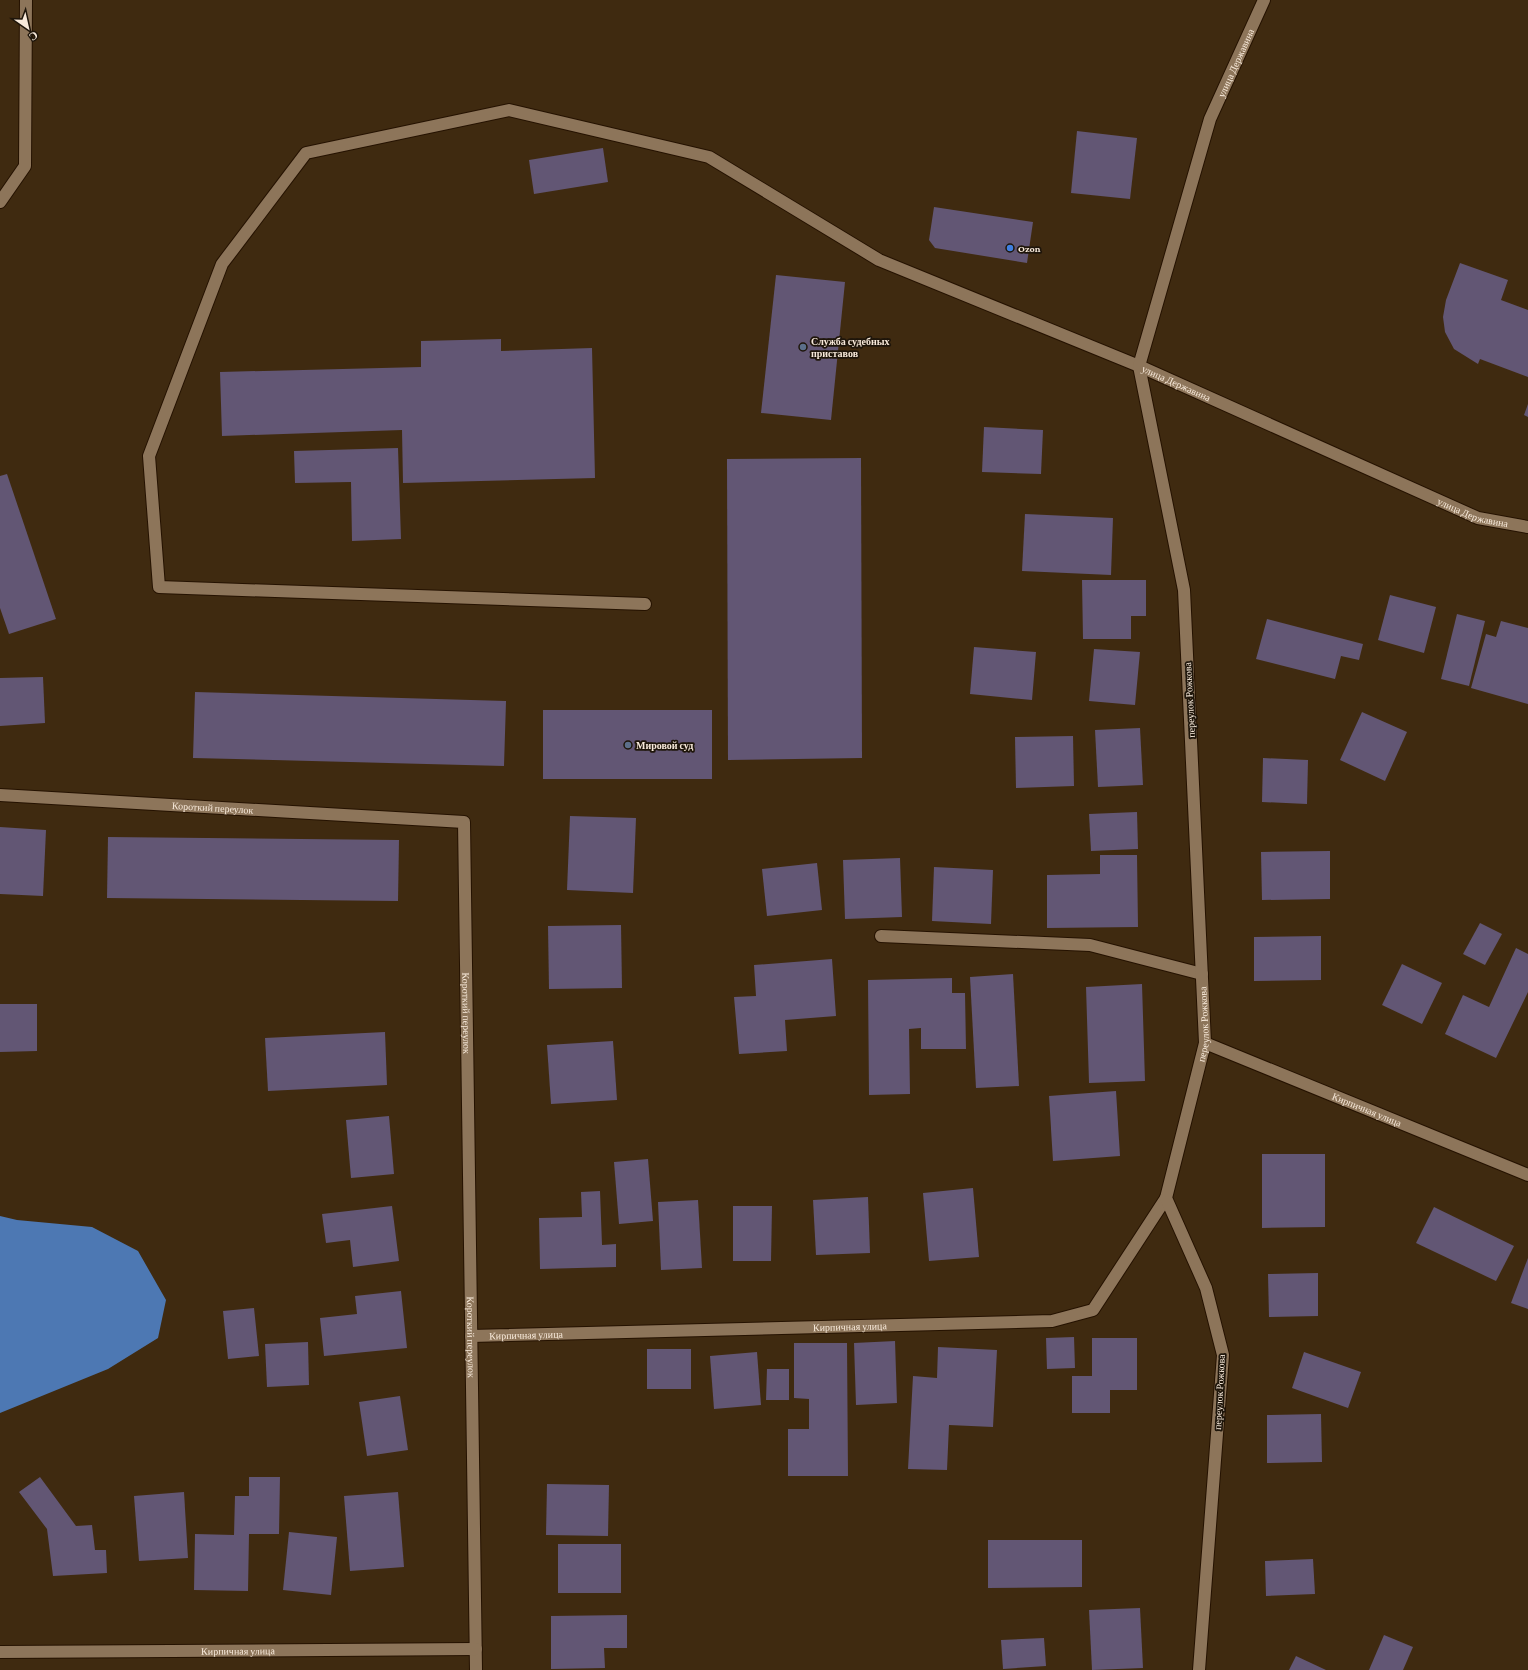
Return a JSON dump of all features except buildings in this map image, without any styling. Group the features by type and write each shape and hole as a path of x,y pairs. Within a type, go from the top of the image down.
{"street":[{"path":"0,202 25,166 26,0"},
{"name":"улица Державина","path":"1264,0 1210,119 1139,366 1478,518 1528,527"},
{"path":"645,604 159,587 149,456 222,264 306,153 508,110 709,157 880,260 1139,366"},
{"name":"переулок Рожкова","path":"1139,366 1184,590 1205,1043 1166,1198 1206,1288 1223,1355 1199,1670"},
{"name":"Короткий переулок","path":"0,795 464,822 476,1670"},
{"path":"880,936 1090,945 1202,974"},
{"name":"Кирпичная улица","path":"1205,1043 1528,1175"},
{"name":"Кирпичная улица","path":"471,1336 1052,1322 1093,1310 1166,1198"},
{"name":"Кирпичная улица","path":"0,1652 476,1649"}],"water":[{"path":"0,1216 17,1220 92,1227 138,1251 166,1300 158,1338 108,1369 0,1413"}],"place":[{"name":"Ozon","path":"1010,248"},
{"name":"Служба судебных приставов","path":"803,347"},
{"name":"Мировой суд","path":"628,745"}]}
